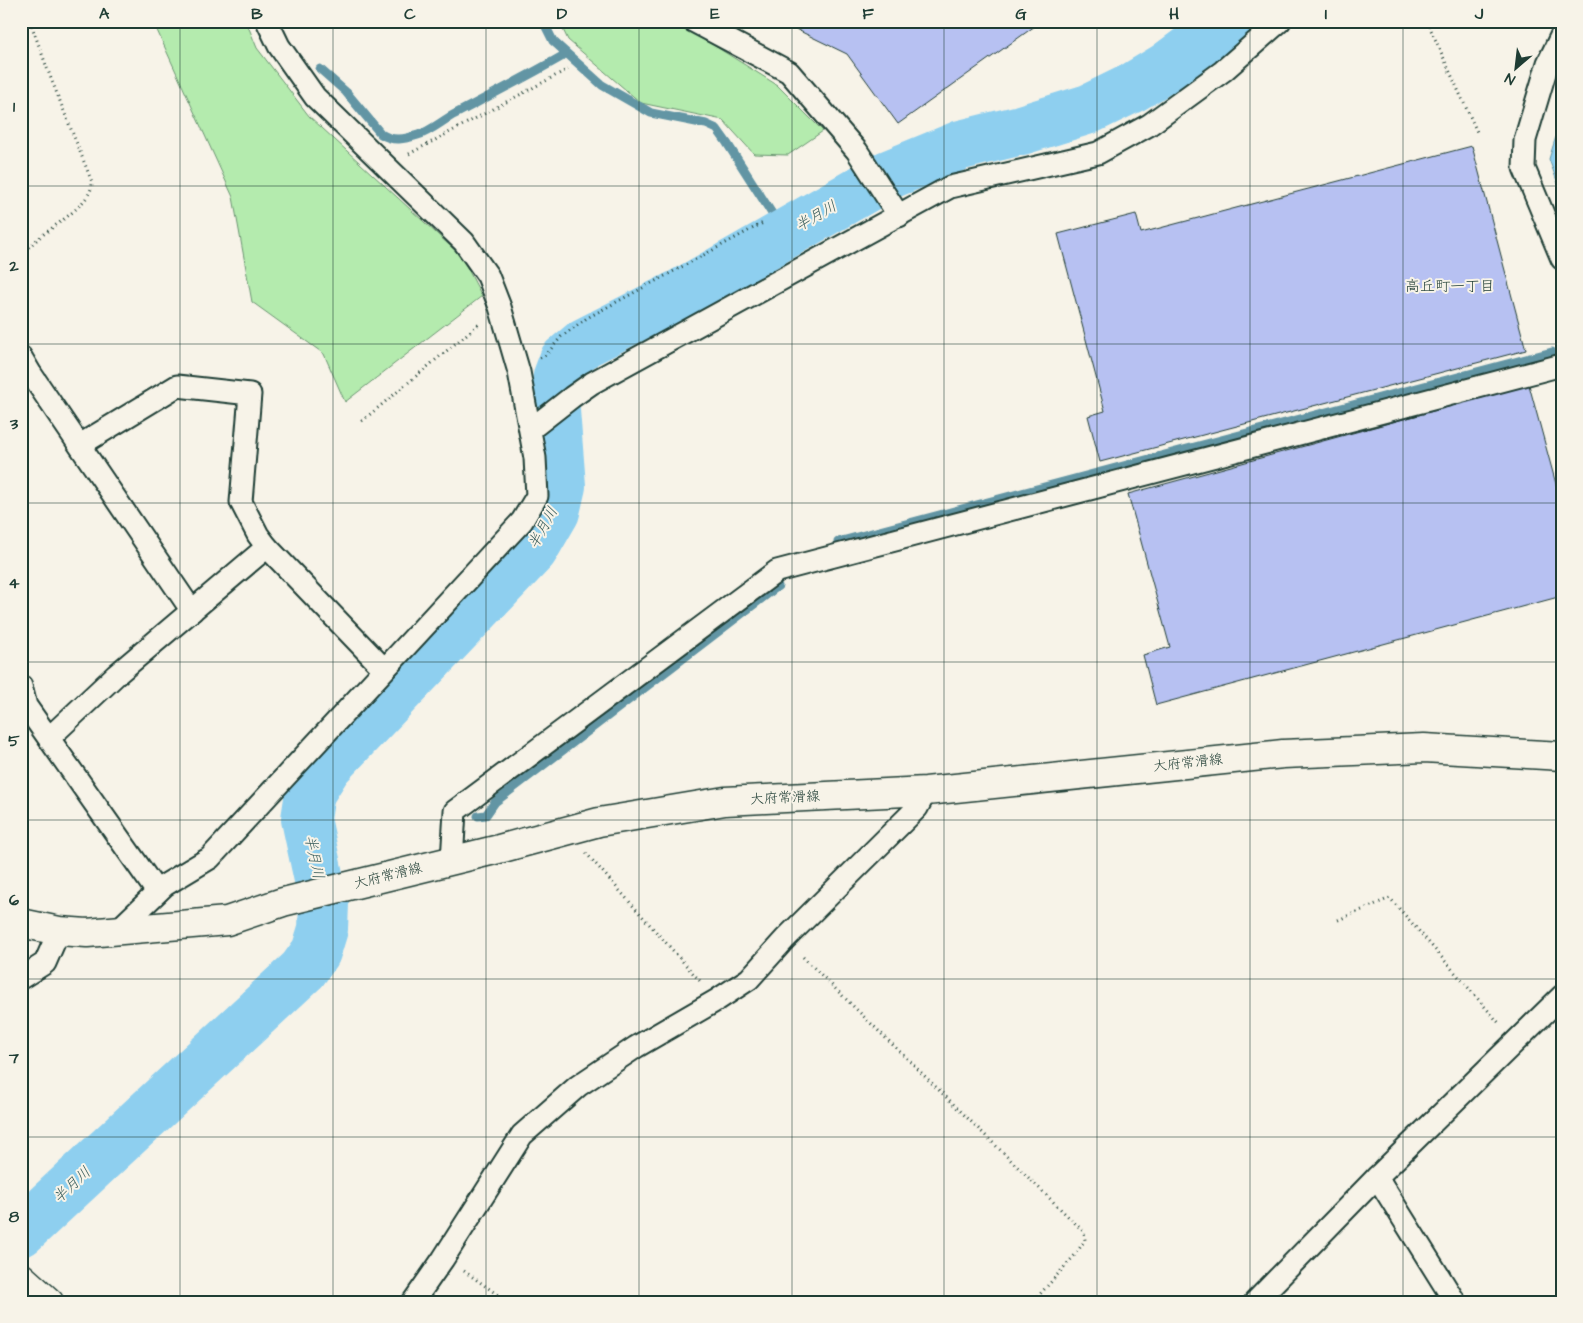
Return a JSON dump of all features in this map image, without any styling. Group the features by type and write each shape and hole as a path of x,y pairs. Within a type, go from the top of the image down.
{"main road":[{"name":"大府常滑線","path":"21,923 59,931 87,933 227,921 282,902 452,861 599,822 725,801 926,791 1283,754 1424,748 1562,756"},
{"path":"21,1277 49,1302"}],"street":[{"path":"118,930 165,885 210,858 522,521 537,496 535,458 537,425 500,307 488,276 464,242 315,98 279,46 268,21"},
{"path":"693,21 789,72 857,151 899,216"},
{"path":"537,425 592,383 950,187 1098,153 1149,125 1223,71 1280,21"},
{"path":"1562,34 1548,63 1525,140 1524,168 1562,259"},
{"path":"452,861 455,811 777,571 1562,365"},
{"path":"25,371 80,445 192,611"},
{"path":"80,445 177,386 250,394 241,502 258,535 267,547 384,669"},
{"path":"49,738 116,675 267,547"},
{"path":"21,686 26,706 157,892"},
{"path":"413,1302 443,1259 522,1135 578,1086 636,1047 749,979 785,939 917,808 926,791"},
{"path":"21,978 44,963 59,931"},
{"path":"1255,1302 1377,1178 1562,996"},
{"path":"1377,1178 1456,1302"}],"path":[{"path":"21,254 79,206 93,188 30,21"},
{"path":"1427,21 1477,132"},
{"path":"388,168 397,160 568,69"},
{"path":"519,372 546,355 561,338 587,318 763,223"},
{"path":"362,421 500,307"},
{"path":"570,829 574,840 717,1000"},
{"path":"1338,920 1390,898 1515,1042"},
{"path":"785,939 1084,1232 1086,1240 1076,1255 1033,1302"},
{"path":"443,1259 469,1274 508,1302"}],"green space":[{"path":"165,21 246,21 257,48 309,116 461,256 482,296 345,402 324,354 252,302 233,197 156,28"},
{"path":"559,21 675,21 777,85 823,131 788,155 754,154 723,120 641,103 568,40"}],"water":[{"path":"1562,117 1562,195 1549,159"}],"building":[{"path":"779,21 1042,21 898,124 847,54"},
{"path":"1472,146 1526,350 1100,462 1088,416 1105,411 1058,234 1136,214 1141,233"},
{"path":"1529,385 1562,506 1562,596 1156,705 1143,655 1170,647 1128,494"}],"waterway":[{"path":"543,21 553,41 602,85 651,113 706,124 717,129 785,234"},
{"name":"半月川","path":"21,1232 303,970 316,952 323,929 324,903 306,819 310,793 327,766 533,550 555,512 561,486 554,398 558,376 564,360 584,343 682,293 888,175 961,145 1021,130 1089,109 1132,88 1165,68 1228,21"},
{"path":"320,69 346,92 381,134 390,138 404,139 428,131 450,116 522,79 565,53"},
{"path":"838,542 1552,352"},
{"path":"478,816 486,815 495,802 778,586"}],"district":[{"name":"高丘町一丁目","path":"1450,286"}]}
